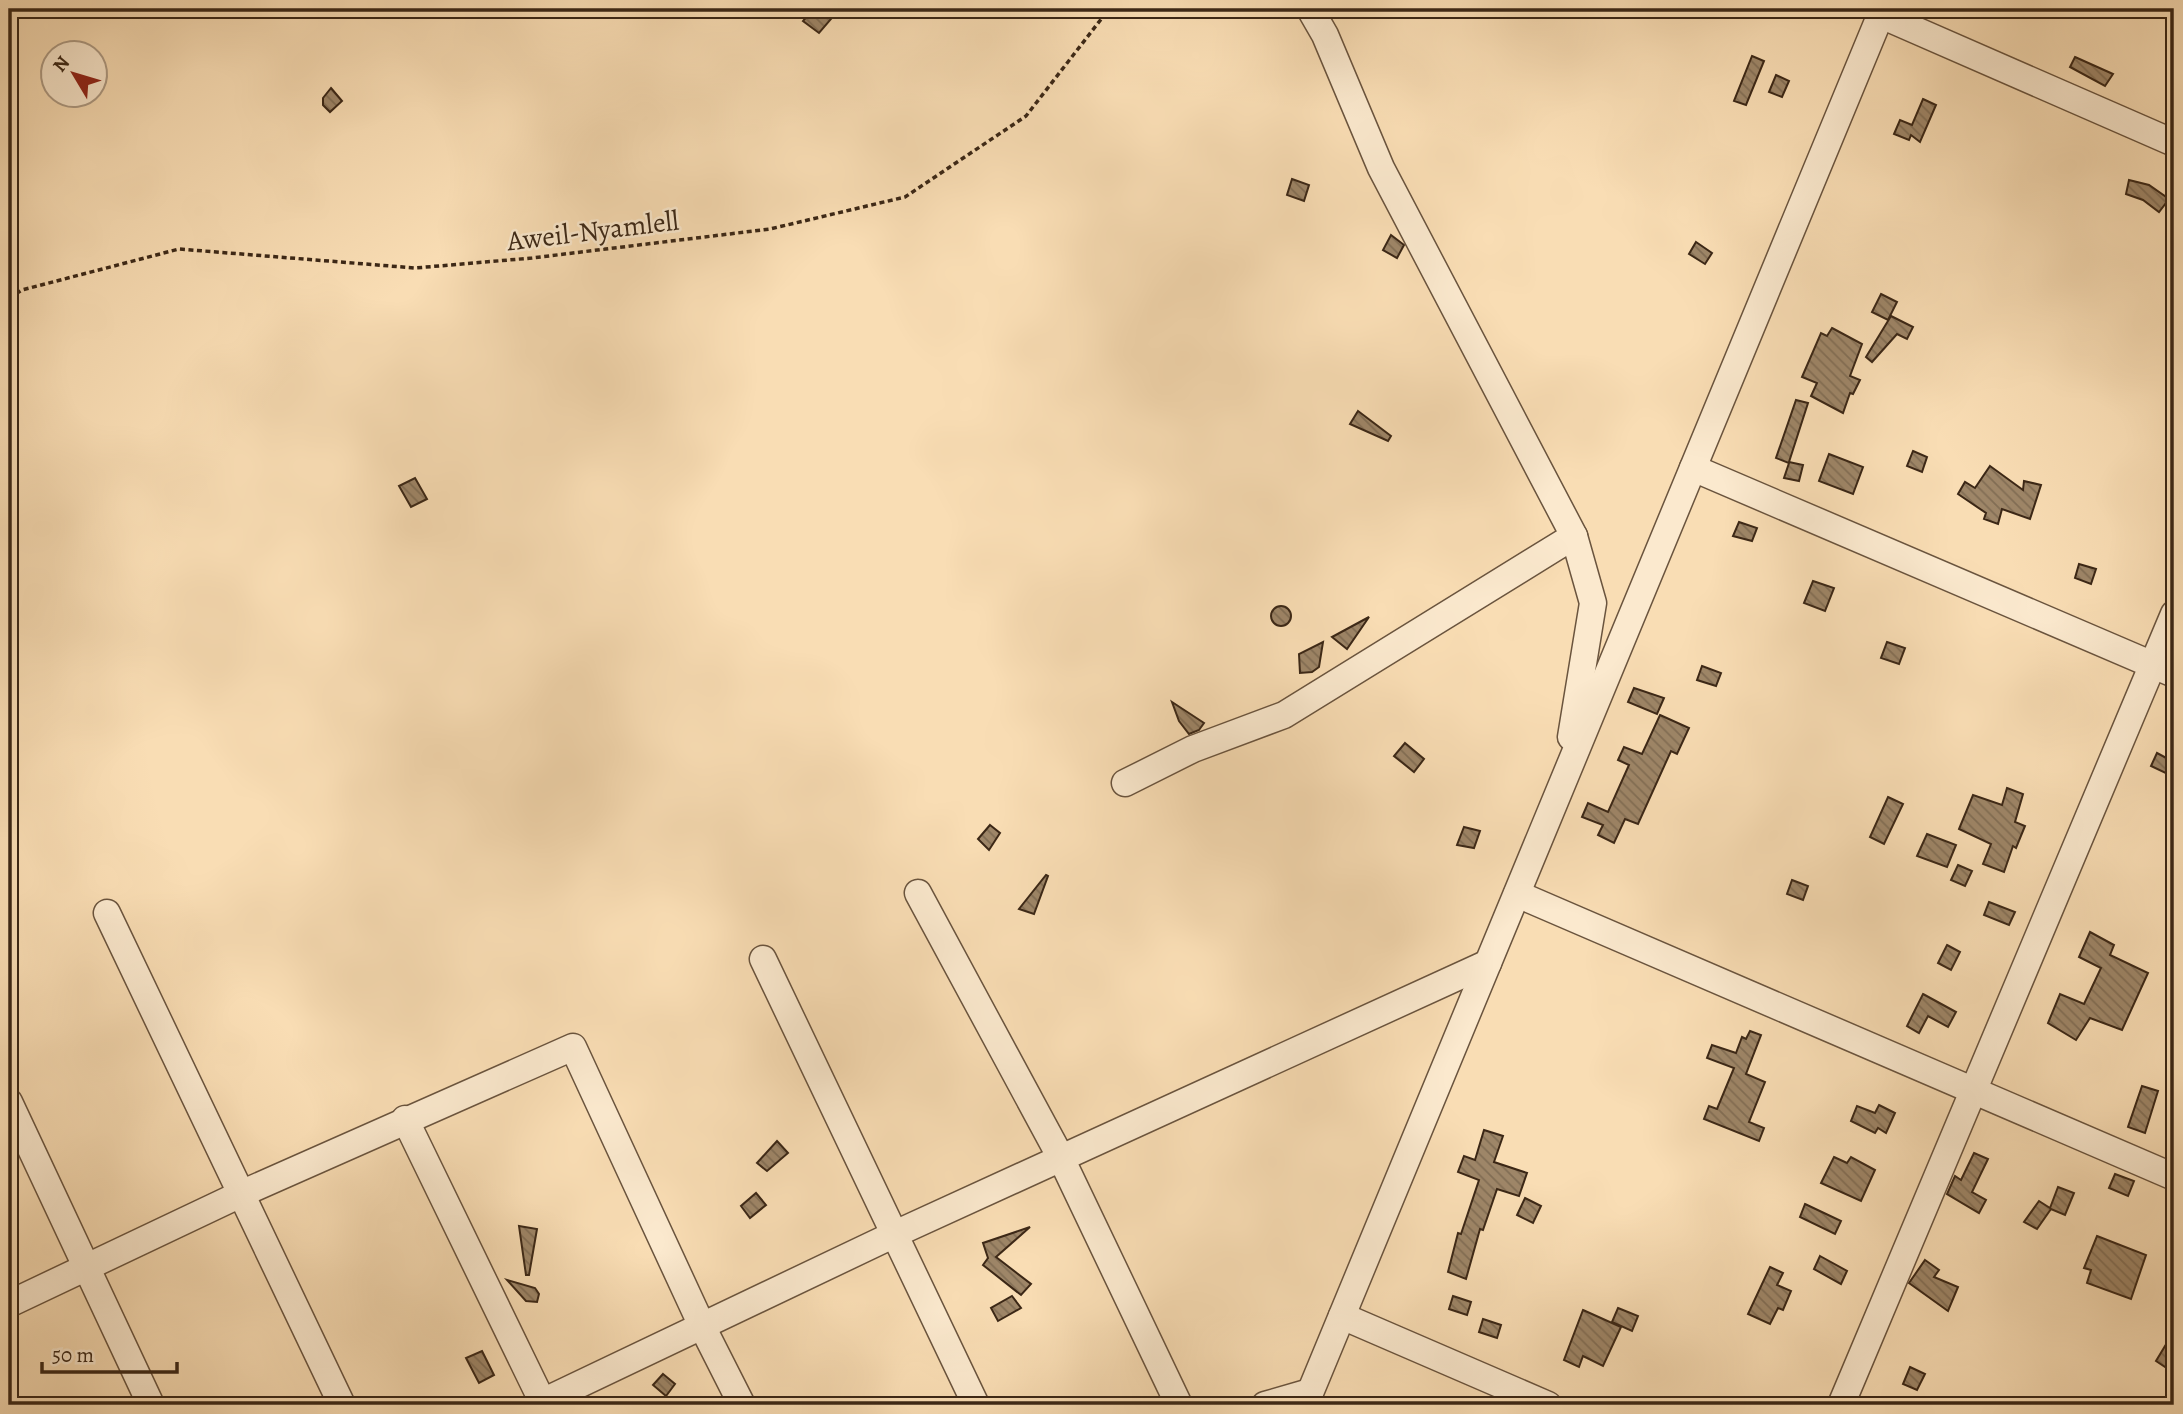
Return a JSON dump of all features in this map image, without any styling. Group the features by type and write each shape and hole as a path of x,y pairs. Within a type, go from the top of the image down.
{"street":[{"path":"1310,9 1325,35 1381,168 1574,536 1592,603 1563,782"},
{"path":"1265,1405 1308,1399 1882,11 2174,143"},
{"path":"1693,468 2164,670"},
{"path":"1125,783 1193,749 1284,715 1574,536"},
{"path":"1841,1405 1973,1090 2164,670 2174,614"},
{"path":"918,893 1061,1158 1179,1405"},
{"path":"1517,894 2174,1177"},
{"path":"107,913 342,1405"},
{"path":"763,958 976,1405"},
{"path":"405,1119 541,1404 895,1234 1488,963"},
{"path":"9,1304 405,1119 573,1047 702,1326 742,1405"},
{"path":"9,1102 150,1405"},
{"path":"1342,1317 1548,1405"}],"path":[{"name":"Aweil-Nyamlell","path":"9,299 22,290 179,249 415,268 532,258 770,229 905,197 1026,116 1109,9"}],"building":[{"path":"813,9 818,9 831,19 819,33 803,21"},
{"path":"1752,56 1764,61 1746,105 1734,101"},
{"path":"2075,57 2113,74 2105,86 2070,67"},
{"path":"1776,75 1789,81 1782,97 1769,92"},
{"path":"331,88 342,101 330,112 323,105 323,98"},
{"path":"1923,99 1936,105 1920,142 1911,135 1909,140 1894,134 1900,120 1912,125"},
{"path":"1292,179 1309,185 1304,201 1287,195"},
{"path":"2129,180 2149,185 2169,199 2159,212 2143,200 2126,194"},
{"path":"1391,235 1404,245 1397,258 1383,250"},
{"path":"1696,242 1712,253 1705,264 1689,254"},
{"path":"1881,294 1897,302 1888,320 1872,312"},
{"path":"1891,316 1913,327 1907,339 1897,334 1872,362 1866,357"},
{"path":"1832,328 1862,344 1850,376 1860,380 1853,394 1850,393 1843,413 1811,396 1817,383 1802,377 1821,333 1827,336"},
{"path":"1796,400 1808,403 1789,462 1803,465 1799,481 1784,478 1789,463 1776,458"},
{"path":"1358,411 1391,436 1388,441 1350,424"},
{"path":"1913,451 1927,457 1922,472 1907,466"},
{"path":"1829,454 1863,467 1853,494 1819,481"},
{"path":"1990,466 2023,490 2024,481 2041,485 2030,519 2002,509 1998,524 1984,519 1986,513 1958,494 1965,482 1975,488"},
{"path":"415,478 427,499 411,507 399,486"},
{"path":"1739,522 1757,528 1752,541 1733,536"},
{"path":"2079,564 2096,569 2091,584 2075,578"},
{"path":"1813,581 1834,588 1825,611 1804,603"},
{"path":"1281,606 1288,609 1291,616 1288,623 1281,626 1274,623 1271,616 1274,609"},
{"path":"1369,617 1347,649 1332,637"},
{"path":"1323,642 1319,667 1312,672 1300,673 1299,654"},
{"path":"1887,642 1905,648 1899,664 1881,658"},
{"path":"1702,666 1721,673 1716,686 1697,680"},
{"path":"1634,688 1664,698 1657,714 1628,702"},
{"path":"1172,702 1204,723 1199,730 1189,734 1179,721"},
{"path":"1660,715 1689,728 1677,754 1671,751 1638,824 1625,819 1614,843 1598,835 1603,825 1582,817 1588,803 1608,812 1629,765 1618,760 1624,747 1642,754"},
{"path":"1405,743 1424,759 1414,772 1394,756"},
{"path":"2157,753 2174,762 2174,777 2151,766"},
{"path":"2007,788 2023,794 2015,822 2025,826 2016,848 2013,846 2004,872 1983,864 1991,844 1959,829 1973,795 2002,805"},
{"path":"1888,797 1903,804 1884,844 1870,837"},
{"path":"990,825 1000,833 989,850 978,839"},
{"path":"1464,827 1480,831 1474,848 1457,845"},
{"path":"1927,834 1956,845 1947,867 1917,856"},
{"path":"1958,865 1972,871 1965,886 1951,880"},
{"path":"1046,875 1048,876 1034,914 1019,909"},
{"path":"1792,880 1808,886 1803,900 1787,894"},
{"path":"1989,902 2015,912 2009,925 1984,915"},
{"path":"2090,932 2114,945 2110,955 2148,973 2122,1030 2090,1018 2076,1040 2048,1023 2060,994 2084,1004 2101,968 2079,957"},
{"path":"1947,945 1960,952 1951,970 1938,963"},
{"path":"1923,994 1956,1012 1948,1027 1928,1016 1919,1033 1907,1026"},
{"path":"1750,1031 1761,1035 1746,1074 1765,1082 1749,1122 1764,1128 1759,1141 1704,1119 1709,1106 1717,1109 1734,1068 1707,1058 1712,1045 1736,1053 1742,1037 1746,1039"},
{"path":"2142,1086 2158,1091 2145,1133 2128,1127"},
{"path":"1879,1105 1895,1113 1886,1133 1878,1128 1875,1133 1851,1121 1857,1106 1875,1113"},
{"path":"1484,1130 1503,1136 1494,1162 1527,1173 1519,1196 1497,1189 1483,1230 1480,1229 1466,1279 1448,1272 1458,1233 1461,1234 1479,1180 1458,1172 1464,1156 1475,1160"},
{"path":"777,1141 788,1153 767,1171 757,1163"},
{"path":"1974,1153 1988,1159 1972,1192 1986,1200 1979,1213 1947,1194 1955,1176 1961,1180"},
{"path":"1834,1157 1847,1163 1851,1157 1875,1170 1861,1201 1821,1183"},
{"path":"2115,1174 2134,1181 2128,1196 2109,1188"},
{"path":"2058,1187 2074,1193 2065,1215 2051,1209 2037,1229 2024,1222 2039,1201 2050,1208"},
{"path":"756,1193 766,1205 750,1218 741,1206"},
{"path":"1525,1198 1541,1206 1533,1223 1517,1215"},
{"path":"1805,1204 1841,1221 1835,1234 1800,1217"},
{"path":"519,1226 537,1229 529,1275 526,1275"},
{"path":"1030,1227 996,1257 1031,1284 1021,1295 983,1265 988,1258 983,1243"},
{"path":"2097,1236 2146,1255 2131,1299 2087,1283 2091,1270 2084,1268"},
{"path":"1820,1256 1847,1271 1841,1284 1814,1269"},
{"path":"1925,1260 1939,1270 1934,1277 1958,1287 1948,1311 1909,1283"},
{"path":"1770,1267 1783,1273 1777,1285 1791,1291 1783,1310 1778,1308 1770,1324 1748,1314"},
{"path":"507,1280 535,1288 539,1294 537,1302 526,1301"},
{"path":"1012,1296 1021,1308 998,1321 991,1308"},
{"path":"1453,1296 1471,1302 1467,1315 1449,1309"},
{"path":"1618,1308 1638,1316 1632,1331 1612,1322"},
{"path":"1583,1310 1621,1327 1603,1366 1583,1356 1579,1367 1564,1360"},
{"path":"1483,1319 1501,1325 1497,1338 1479,1332"},
{"path":"2174,1331 2174,1373 2156,1361"},
{"path":"482,1351 494,1375 479,1383 466,1358"},
{"path":"1910,1367 1925,1374 1917,1390 1903,1384"},
{"path":"663,1374 675,1384 666,1396 653,1385"}]}
